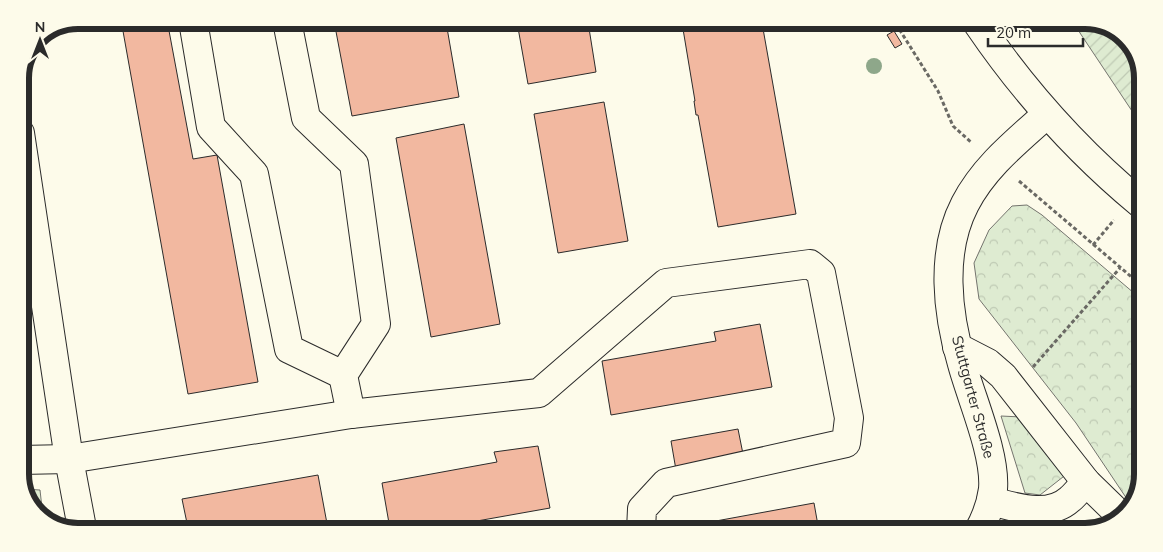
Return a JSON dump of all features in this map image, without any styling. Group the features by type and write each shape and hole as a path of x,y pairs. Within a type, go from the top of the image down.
{"street":[{"path":"194,29 211,128 254,174 289,349 343,374"},
{"path":"289,29 306,118 354,164 376,324 343,374 351,414"},
{"path":"981,29 1002,59 1046,114 1089,158 1134,197"},
{"name":"Stuttgarter Straße","path":"982,523 991,501 993,476 991,460 957,347 948,274 951,242 965,203 985,174 995,162 1046,114"},
{"path":"29,192 69,459 81,523"},
{"path":"29,460 69,459 351,414 539,393 666,283 810,264 820,273 848,418 846,443 666,483 642,509 641,523"},
{"path":"957,347 988,363 1003,376 1086,482 1116,512"},
{"path":"991,501 1025,510 1050,510 1069,501 1086,482"}],"path":[{"path":"900,29 919,55 944,102 953,126 1134,279"},
{"path":"1046,352 1120,268"}],"green space":[{"path":"1077,29 1094,30 1110,35 1124,48 1132,62 1134,75 1134,114"},
{"path":"1027,205 1042,215 1134,293 1134,474 1127,500 1076,423 979,299 974,263 989,230 1012,206"},
{"path":"1001,416 1021,417 1068,473 1040,495 1025,493"},
{"path":"31,489 40,490 42,508"}],"building":[{"path":"123,29 169,29 193,159 217,155 258,382 188,394"},
{"path":"336,29 447,29 459,97 352,116"},
{"path":"518,29 589,29 596,72 528,84"},
{"path":"683,29 763,29 796,214 718,227 698,115 696,115"},
{"path":"894,31 902,44 895,48 887,35"},
{"path":"604,102 628,241 558,253 534,114"},
{"path":"464,124 500,324 431,337 396,138"},
{"path":"760,324 772,387 611,415 602,361 716,341 714,332"},
{"path":"738,429 744,459 676,470 671,441"},
{"path":"538,446 550,508 466,523 389,523 382,483 497,462 494,452"},
{"path":"318,475 327,523 187,523 182,499"},
{"path":"814,503 818,523 705,523"}]}
